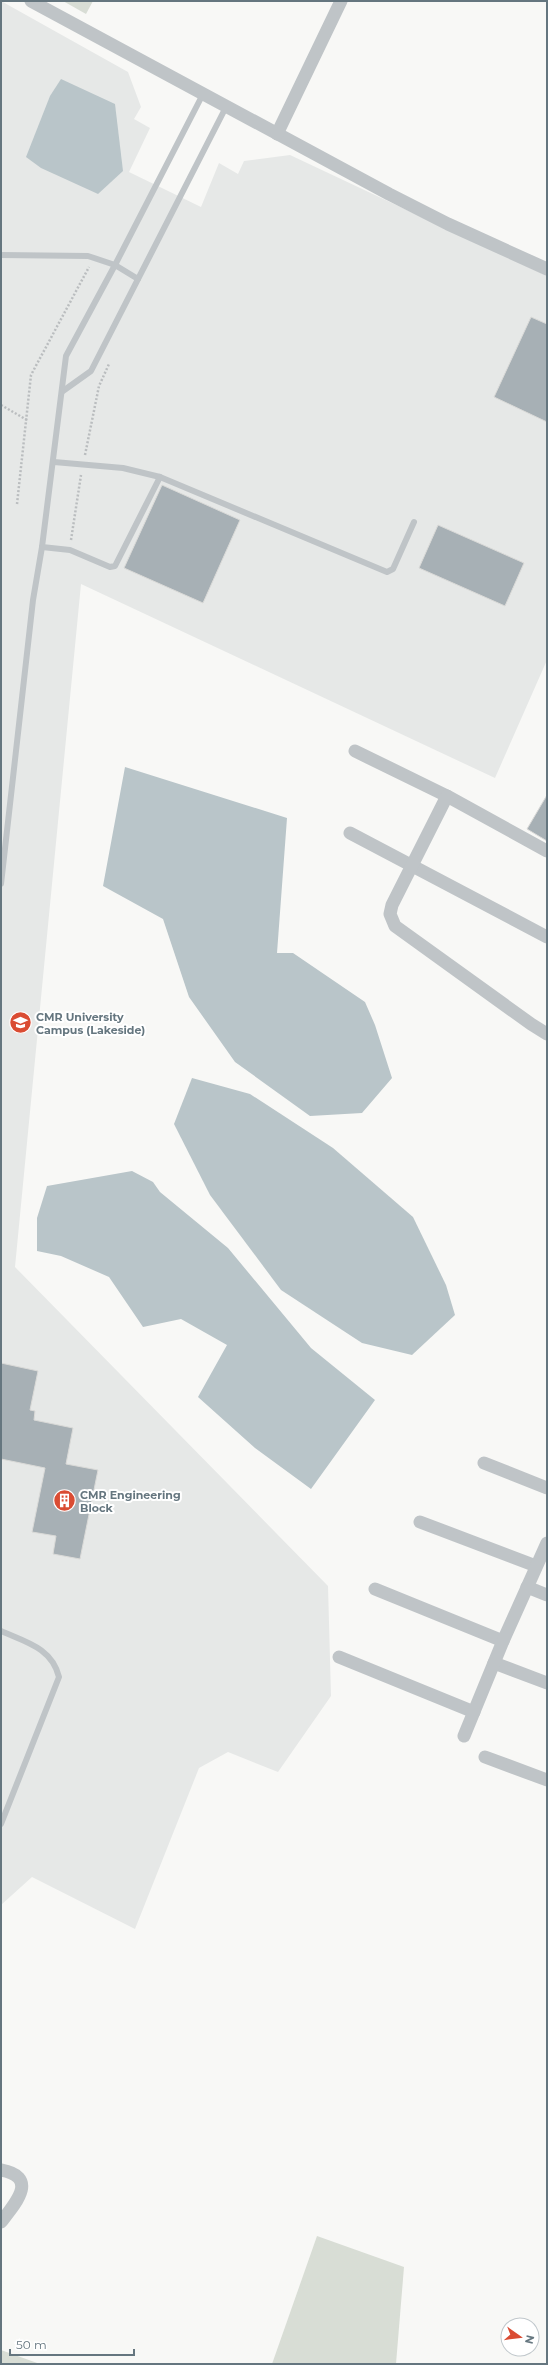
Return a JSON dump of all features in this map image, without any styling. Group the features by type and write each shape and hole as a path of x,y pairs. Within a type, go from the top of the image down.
{"street":[{"path":"31,1 226,107 448,224 547,268"},
{"path":"277,134 341,1"},
{"path":"355,751 447,796 547,851"},
{"path":"447,796 392,905 390,914 395,926 547,1034"},
{"path":"350,833 547,937"},
{"path":"484,1463 547,1488"},
{"path":"420,1522 536,1566"},
{"path":"464,1736 503,1641 547,1543"},
{"path":"527,1587 547,1595"},
{"path":"376,1589 503,1641"},
{"path":"339,1657 474,1712"},
{"path":"494,1663 547,1683"},
{"path":"485,1756 547,1780"},
{"path":"1,2170 10,2171 19,2178 22,2184 22,2192 1,2222"}],"lane":[{"path":"1,884 33,600 54,462 66,356 115,266 203,94"},
{"path":"63,391 91,371 226,107"},
{"path":"1,255 88,256 115,266 138,279"},
{"path":"54,462 82,466 123,468 160,477 386,572 393,569 414,522"},
{"path":"42,547 70,550 110,567 115,566 160,477"},
{"path":"1,1631 46,1653 56,1664 59,1677 1,1824"}],"path":[{"path":"17,504 31,376 94,258"},
{"path":"70,550 82,466 98,386 112,358"},
{"path":"1,404 27,420"}],"shaded area":[{"name":"CMR University Campus (Lakeside)","path":"1,1 128,72 141,107 134,119 150,128 129,172 201,207 219,163 238,174 244,161 290,155 547,276 547,660 495,778 81,584 15,1267 328,1586 331,1696 278,1772 228,1752 199,1768 135,1929 32,1877 1,1905"},
{"path":"63,1 93,1 86,14"},
{"path":"61,79 115,104 123,171 98,194 41,168 26,157 50,96"},
{"path":"125,767 287,818 277,953 293,953 365,1002 375,1025 392,1078 362,1113 310,1116 235,1062 189,997 163,919 103,886"},
{"path":"192,1078 250,1094 333,1148 413,1217 446,1285 455,1315 412,1355 362,1343 281,1290 210,1195 174,1124"},
{"path":"132,1171 153,1182 160,1192 228,1248 311,1348 375,1400 311,1489 255,1448 198,1397 227,1345 181,1319 143,1327 109,1277 61,1256 37,1251 37,1218 47,1186"},
{"path":"317,2236 404,2267 396,2364 272,2364"},
{"path":"1,2350 40,2364 1,2364"}],"building":[{"path":"531,317 547,324 547,422 494,397"},
{"path":"162,485 240,520 203,603 124,568"},
{"path":"438,525 524,563 505,606 419,568"},
{"path":"547,795 547,841 527,829"},
{"name":"CMR Engineering Block","path":"1,1363 38,1371 30,1410 35,1411 34,1420 73,1428 66,1464 98,1470 80,1559 53,1554 56,1536 32,1532 45,1468 1,1459"}],"place":[{"name":"CMR University Campus (Lakeside)","path":"20,1023"},
{"name":"CMR Engineering Block","path":"65,1501"}]}
